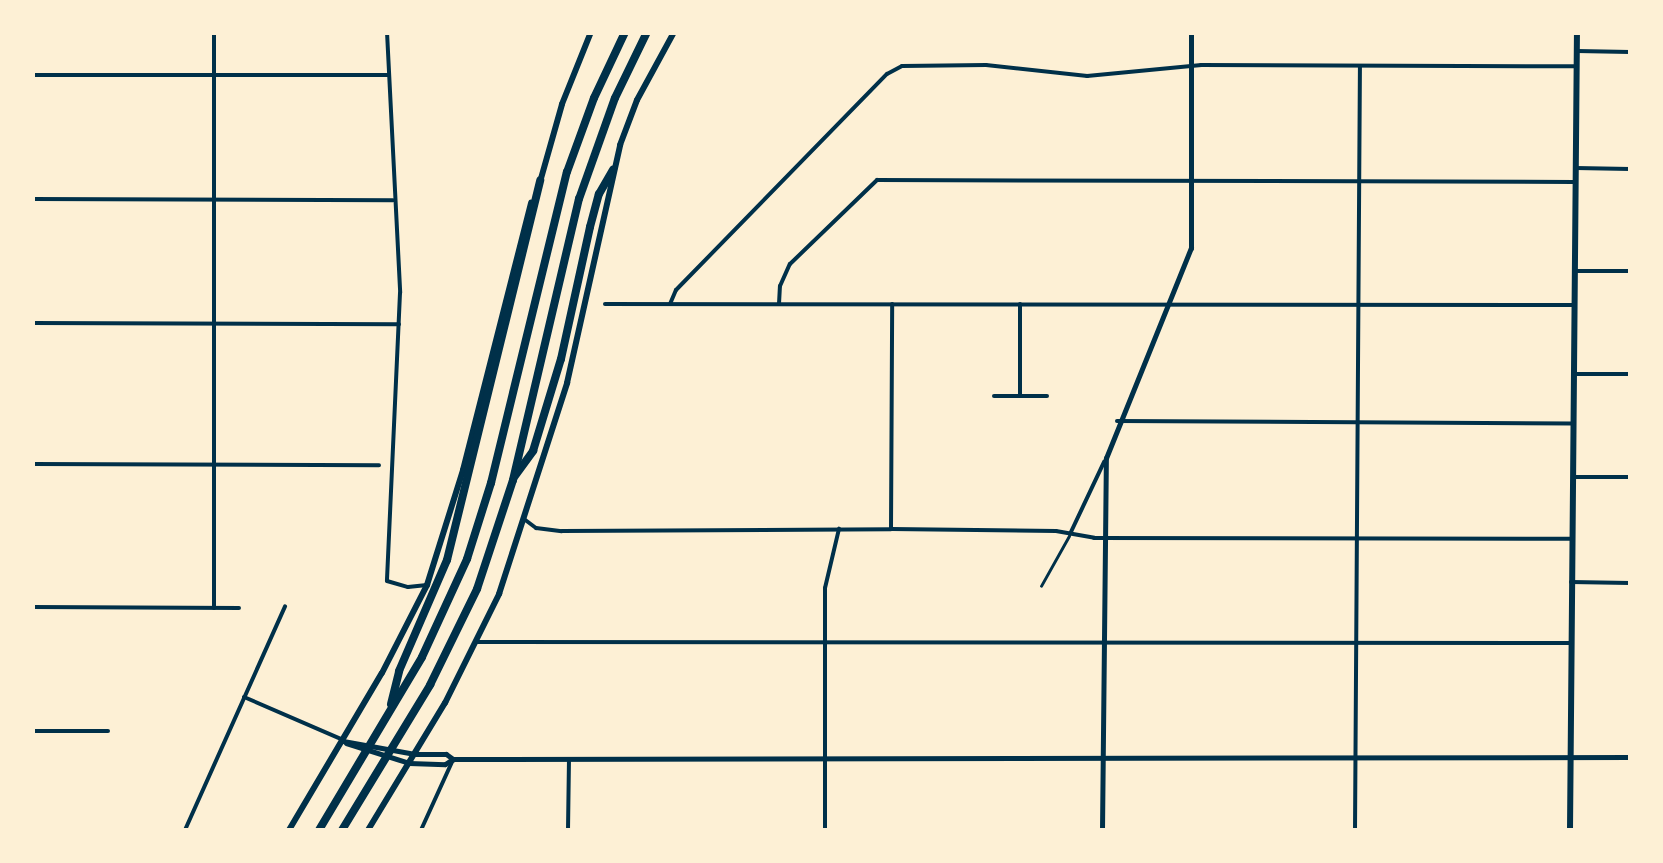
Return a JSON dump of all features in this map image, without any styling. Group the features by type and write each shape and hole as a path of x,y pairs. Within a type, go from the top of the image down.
{"highway":[{"path":"320,830 440,621 476,534 564,184 584,122 625,32"},
{"path":"342,830 455,638 477,589 513,480 580,199 615,98 647,32"},
{"path":"513,480 532,451 560,359 594,210 613,170"},
{"path":"388,716 399,671 446,560 540,180"}],"main road":[{"path":"289,830 344,740 427,584 464,470 522,228 590,32"},
{"path":"368,830 404,762 415,754 499,594 567,383 613,170 638,100 674,32"},
{"path":"1570,830 1577,32"}],"street":[{"path":"214,32 214,608"},
{"path":"387,32 400,324 386,580 408,587 427,584"},
{"path":"1070,534 1106,458 1117,421 1191,248 1191,32"},
{"path":"1577,52 1630,52"},
{"path":"670,304 676,290 894,69 986,65 1087,76 1191,66 1577,66"},
{"path":"1355,830 1360,66"},
{"path":"32,76 390,75"},
{"path":"1576,168 1630,168"},
{"path":"779,304 780,286 790,264 877,180 1576,182"},
{"path":"32,199 395,200"},
{"path":"1576,272 1630,271"},
{"path":"605,304 1575,306"},
{"path":"891,530 892,304"},
{"path":"1020,304 1020,396"},
{"path":"32,323 400,324"},
{"path":"1575,374 1630,374"},
{"path":"994,396 1047,396"},
{"path":"1117,421 1574,423"},
{"path":"1102,830 1106,458"},
{"path":"32,464 378,465"},
{"path":"1574,477 1630,478"},
{"path":"524,519 536,528 562,532 891,530 1104,538 1573,539"},
{"path":"825,830 826,576 839,530"},
{"path":"1570,582 1630,582"},
{"path":"408,587 420,602"},
{"path":"185,830 285,606"},
{"path":"32,607 238,608"},
{"path":"476,642 1571,642"},
{"path":"244,698 344,740 352,748 404,762 444,764 453,759 569,758 1630,758"},
{"path":"32,731 108,731"},
{"path":"344,740 415,754 446,754 453,759"},
{"path":"568,830 569,758"},
{"path":"421,830 453,759"}],"lane":[{"path":"1041,586 1070,534"}]}
